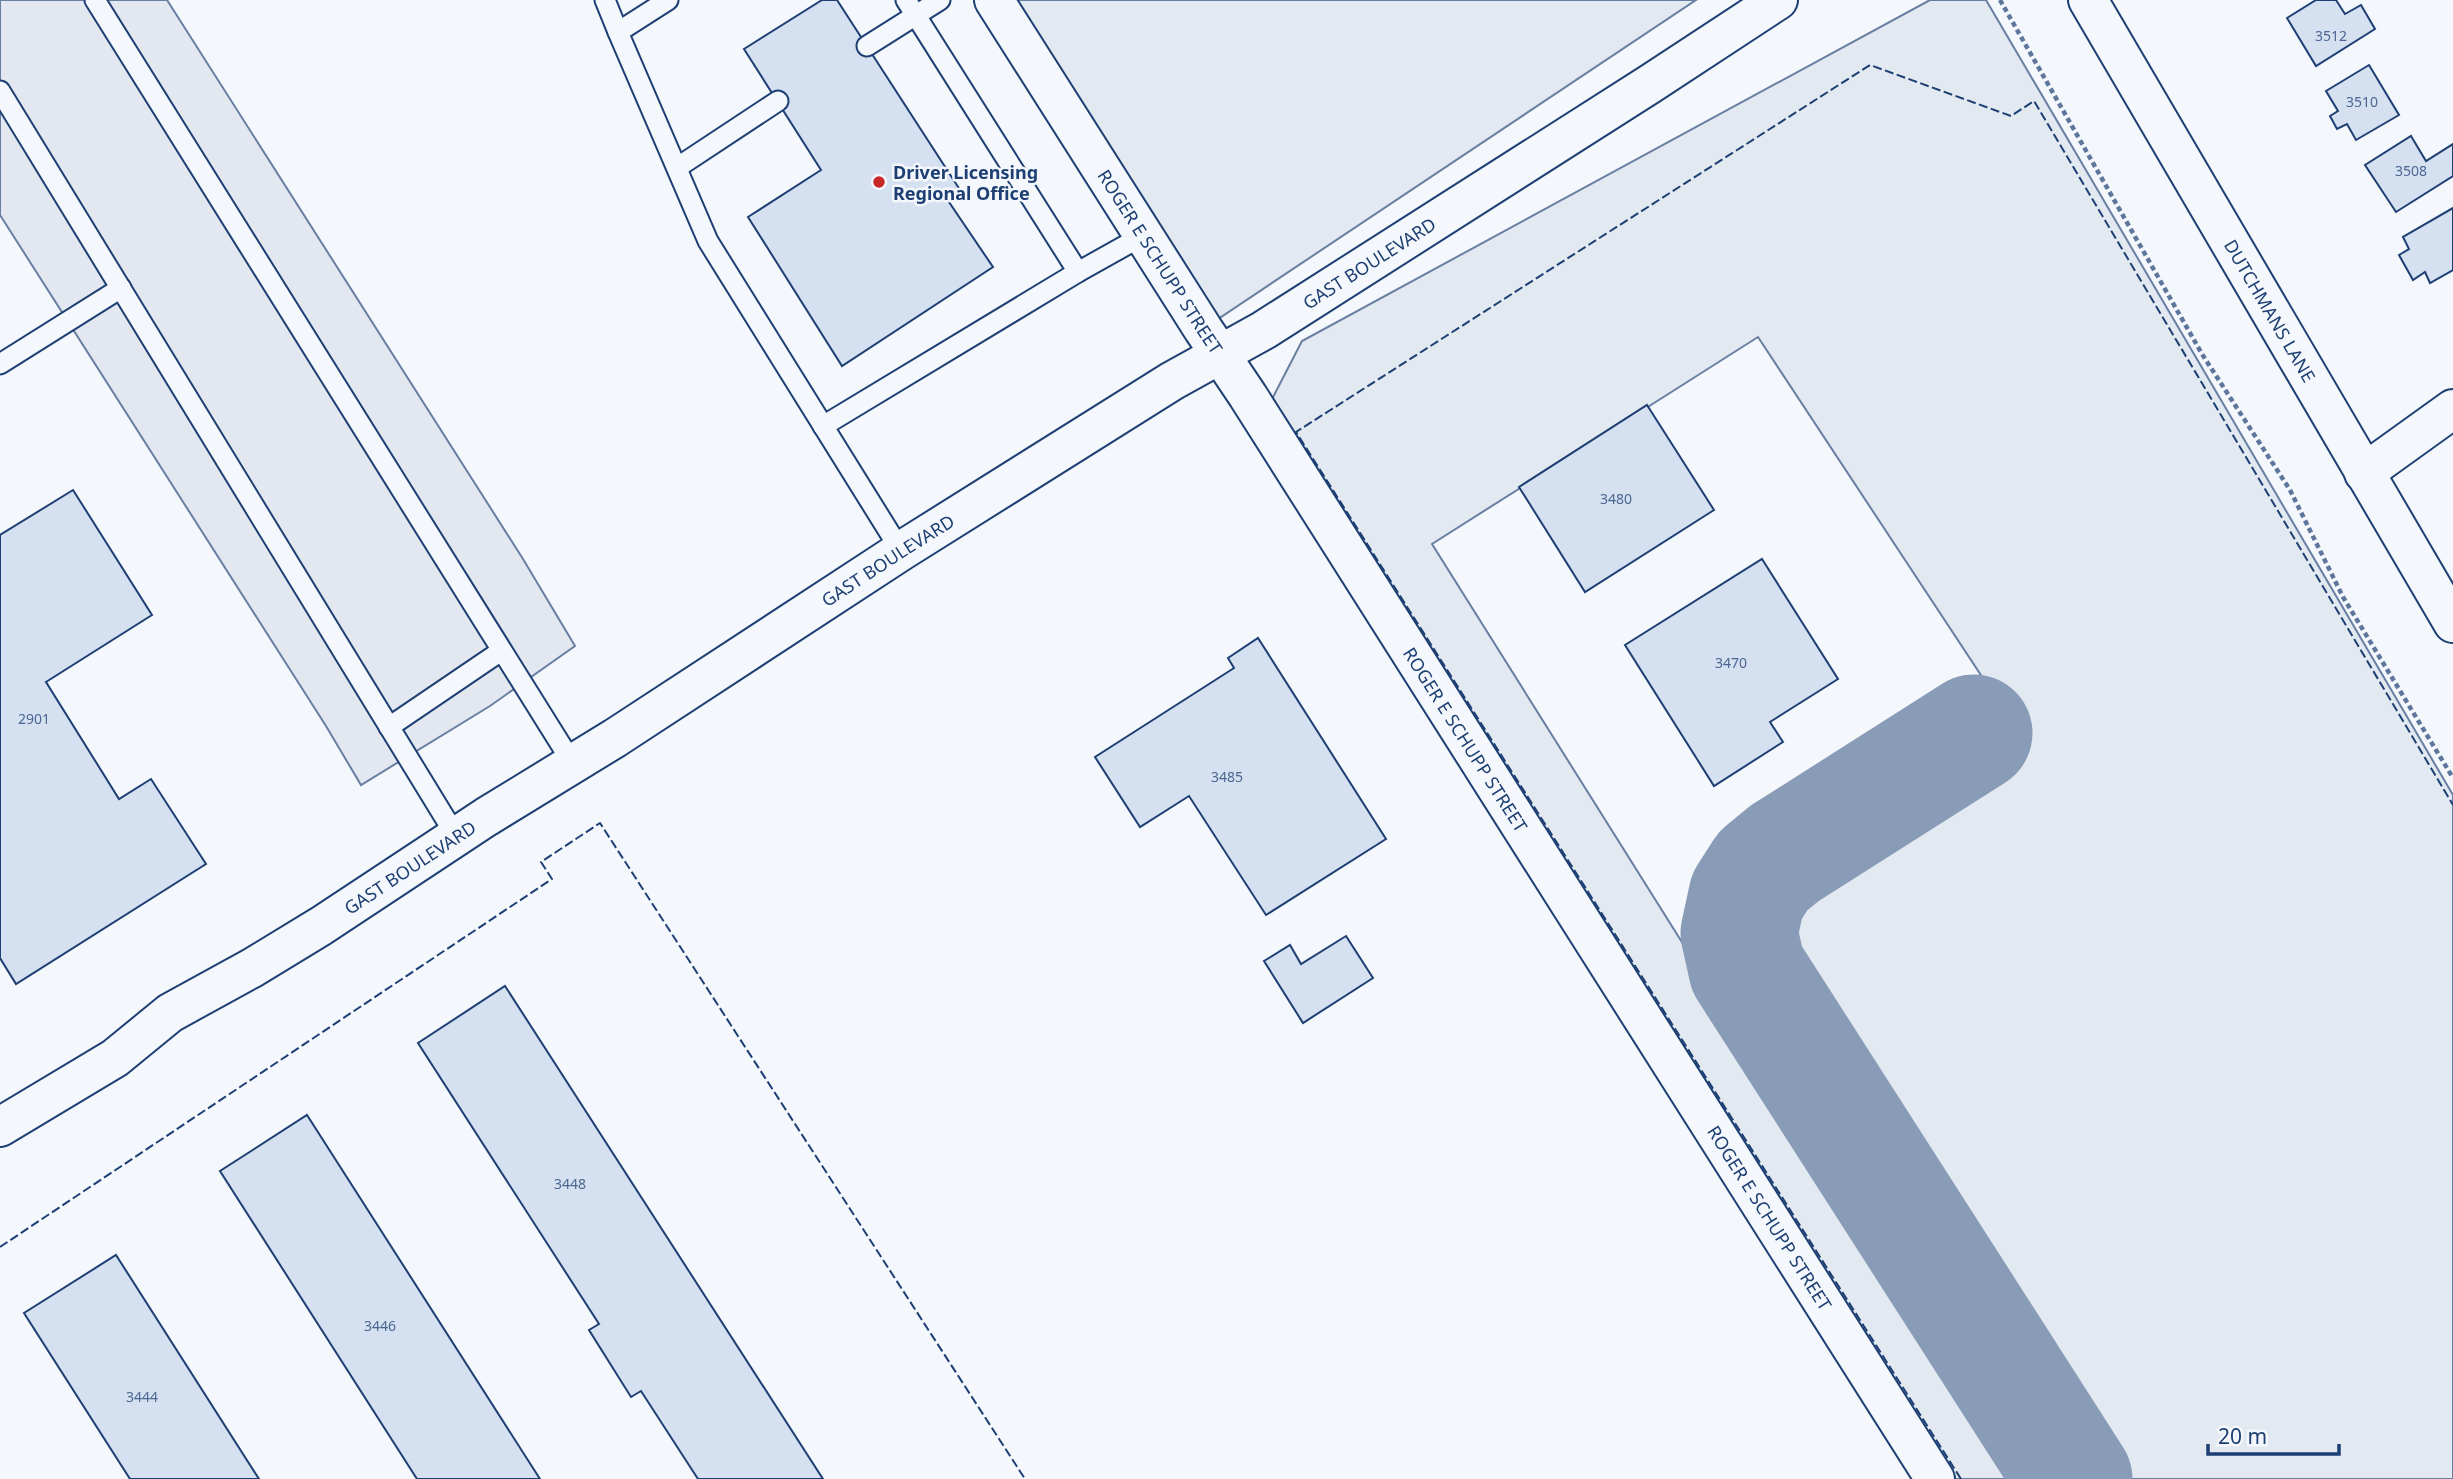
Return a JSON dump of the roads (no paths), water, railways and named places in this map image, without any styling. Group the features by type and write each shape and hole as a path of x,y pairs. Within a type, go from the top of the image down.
{"street":[{"name":"ROGER E SCHUPP STREET","path":"994,0 1935,1479"},
{"name":"GAST BOULEVARD","path":"0,1127 115,1058 170,1013 321,926 456,836 615,738 901,551 1172,381 1220,355 1650,84 1778,0"},
{"name":"DUTCHMANS LANE","path":"2088,0 2453,623"},
{"path":"2364,474 2453,409"}],"lane":[{"path":"94,0 573,764"},
{"path":"605,0 708,241 901,551"},
{"path":"618,32 668,0"},
{"path":"867,46 911,7 940,0"},
{"path":"911,7 1077,272"},
{"path":"0,91 456,836"},
{"path":"678,167 778,102"},
{"path":"823,426 1077,272 1144,235"},
{"path":"0,364 121,288"},
{"path":"389,727 501,651"}],"place":[{"name":"Driver Licensing Regional Office","path":"879,182"}]}
